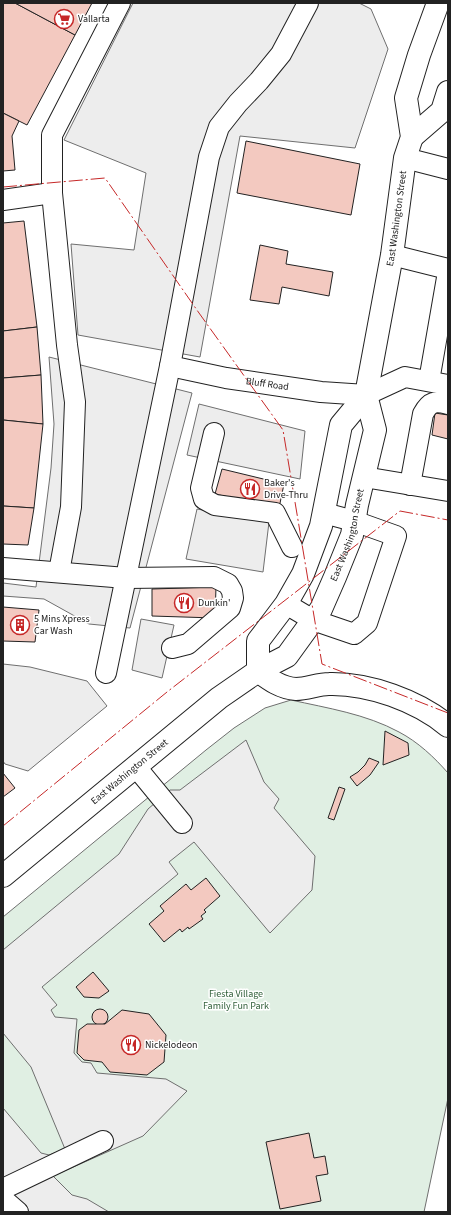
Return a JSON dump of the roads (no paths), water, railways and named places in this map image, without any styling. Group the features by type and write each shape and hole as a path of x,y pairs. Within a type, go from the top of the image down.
{"main road":[{"name":"East Washington Street","path":"3,876 219,698 258,671 287,656 321,608 352,535 375,430 366,395 392,255 408,148 406,98 419,55 438,3"},
{"path":"408,148 442,111 448,92"},
{"name":"East Washington Street","path":"258,671 258,641 286,604 303,574 321,526 341,425 366,395"},
{"path":"258,671 274,683 296,689 329,684 361,687 402,698 436,716 448,726"}],"street":[{"path":"59,572 70,508 75,402 67,345 52,193 52,135 120,3"},
{"path":"106,674 170,366 209,157 219,127 281,54 308,3"},
{"path":"408,148 448,169"},
{"path":"3,200 52,193"},
{"path":"392,255 448,270 428,381"},
{"name":"Bluff Road","path":"170,366 226,378 321,392 366,395"},
{"path":"366,395 405,377 448,385"},
{"path":"410,485 424,414 427,407 433,403 440,402 448,404"},
{"path":"214,433 201,488 204,499 215,505 275,513 292,547"},
{"path":"364,477 448,491"},
{"path":"286,604 313,620 354,634 367,623 396,536 354,521 324,513"},
{"path":"3,568 126,578 214,577 228,584 232,591 233,598 230,608 188,644 172,648"},
{"path":"136,767 182,823"},
{"path":"3,1189 103,1141"},
{"path":"3,1199 18,1212"}],"place":[{"name":"Vallarta","path":"64,19"},
{"name":"Baker's Drive-Thru","path":"250,489"},
{"name":"Dunkin'","path":"184,603"},
{"name":"5 Mins Xpress Car Wash","path":"20,625"},
{"name":"Nickelodeon","path":"131,1045"}],"park label":[{"name":"Fiesta Village Family Fun Park","path":"236,1000"}]}
